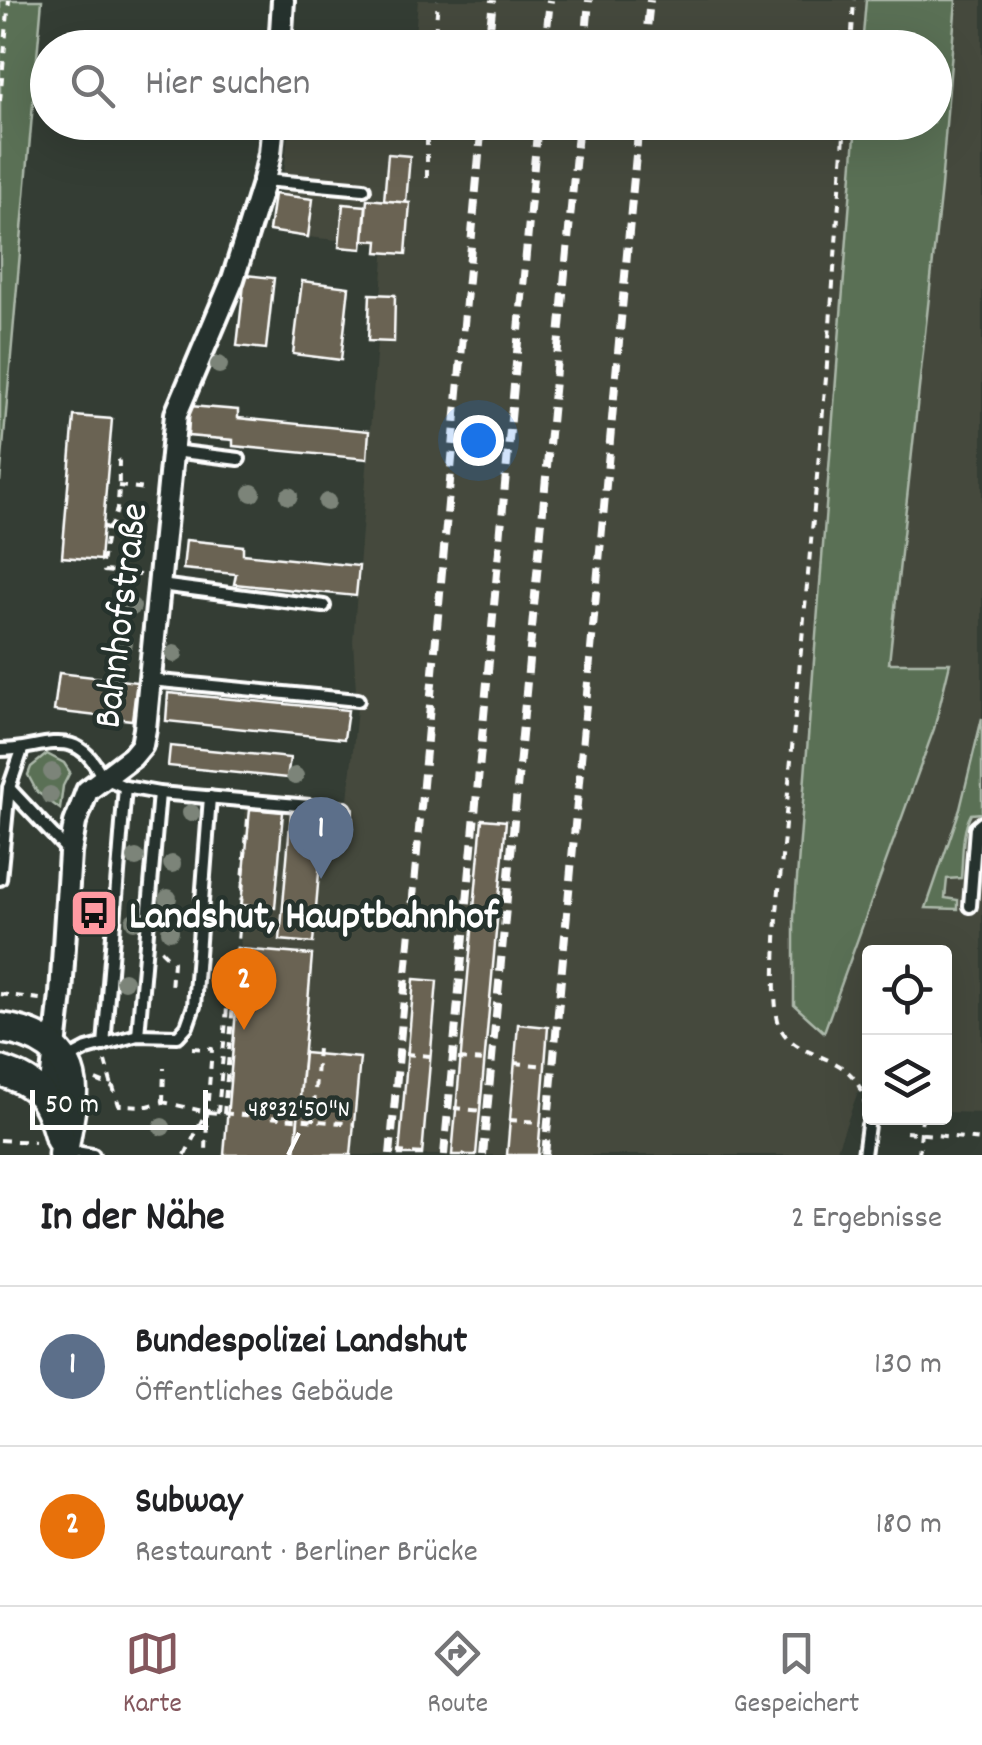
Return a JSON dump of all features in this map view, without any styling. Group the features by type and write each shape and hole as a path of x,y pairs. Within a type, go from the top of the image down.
{"street":[{"path":"282,30 284,0"},
{"name":"Bahnhofstraße","path":"50,1073 70,853 80,806 87,791 132,757 142,744 176,414 233,279 264,180 271,140"},
{"path":"0,1028 36,1036 50,1073 63,1152"},
{"path":"0,1070 16,1076 50,1073 72,1089 63,1152"}],"lane":[{"path":"264,180 364,189"},
{"path":"173,451 239,458"},
{"path":"159,581 324,606"},
{"path":"150,680 358,700"},
{"path":"0,750 22,750 48,742 73,746 94,761 102,778 126,787 345,809 344,820"},
{"path":"0,879 10,788 22,750"},
{"path":"104,1046 126,787"},
{"path":"10,788 70,853"},
{"path":"138,1035 159,793"},
{"path":"50,1073 87,1049 138,1035 178,1036 188,1026 194,1006 210,797"},
{"path":"970,906 976,828 982,822"},
{"path":"864,1155 868,1125"},
{"path":"63,1152 92,1155"}],"path":[{"path":"0,102 9,0"},
{"path":"436,30 438,0"},
{"path":"852,30 854,0"},
{"path":"427,140 427,185"},
{"path":"844,140 778,912 775,987 780,1027 793,1042 850,1073 862,1093"},
{"path":"112,456 119,462 118,486 113,525 106,527 104,571 159,581"},
{"path":"118,486 169,490"},
{"path":"221,1114 227,1008 233,1008 250,800"},
{"path":"158,948 173,962 171,990"},
{"path":"237,958 241,950"},
{"path":"192,1048 212,1049 206,1155"},
{"path":"312,1121 318,1048"},
{"path":"406,1054 431,1056"},
{"path":"458,1059 486,1061"},
{"path":"515,1064 547,1066"},
{"path":"108,1068 119,1105 163,1102 221,1114 355,1124"},
{"path":"163,1102 164,1068"},
{"path":"97,1080 113,1087"},
{"path":"454,1108 470,1113 482,1111"},
{"path":"185,1155 206,1112"},
{"path":"509,1120 542,1122"},
{"path":"919,1155 921,1125"},
{"path":"906,1132 982,1140"},
{"path":"0,1140 28,1140 63,1152"},
{"path":"397,1152 423,1154"}],"shaded area":[{"path":"418,0 982,0 982,1113 952,1112 952,945 862,945 862,1081 835,1155 224,1155 240,958 246,791 348,800 357,708 353,641 385,245 278,234 287,140 952,140 952,30 415,30"}],"green space":[{"path":"0,0 42,0 39,30 30,30 30,138 0,482"},
{"path":"866,0 956,0 952,50 952,30 863,30"},
{"path":"855,140 945,140 889,663 950,663 934,729 824,1032 794,1005 794,917"},
{"path":"982,718 982,813 971,814 968,821 961,878 947,879 945,898 958,900 958,909 926,908 960,809"},
{"path":"47,754 64,763 70,772 63,786 60,809 37,792 28,775 31,767"}],"building":[{"path":"388,154 410,156 406,203 384,201"},
{"path":"274,194 313,199 308,237 269,231"},
{"path":"367,199 410,203 406,254 377,252 378,241 364,240"},
{"path":"343,204 366,206 362,249 339,247"},
{"path":"245,275 274,278 266,349 237,346"},
{"path":"302,281 349,287 341,360 293,354"},
{"path":"370,294 395,295 394,342 368,341"},
{"path":"190,406 238,410 238,418 369,431 367,459 233,446 233,440 188,436"},
{"path":"74,416 112,419 100,560 62,557"},
{"path":"186,540 243,546 243,554 359,566 356,596 234,584 236,574 183,569"},
{"path":"59,673 137,682 132,720 54,711"},
{"path":"168,693 348,710 344,739 166,721"},
{"path":"170,746 290,758 287,778 168,766"},
{"path":"250,809 283,812 275,908 241,905"},
{"path":"291,812 324,814 313,943 280,940"},
{"path":"482,819 506,821 476,1155 452,1155"},
{"path":"241,949 312,955 295,1155 224,1155"},
{"path":"414,979 437,981 422,1155 399,1155"},
{"path":"518,1024 548,1027 538,1155 507,1155"},
{"path":"304,1053 360,1058 351,1155 295,1155"}],"railway":[{"path":"490,30 493,0"},
{"path":"547,30 550,0"},
{"path":"586,30 589,0"},
{"path":"647,30 650,0"},
{"path":"390,1155 480,140"},
{"path":"444,1155 536,140"},
{"path":"483,1155 577,140"},
{"path":"545,1155 637,140"}],"place":[{"name":"Bundespolizei Landshut","path":"321,879"},
{"name":"Landshut, Hauptbahnhof","path":"94,913"},
{"name":"Subway","path":"244,1030"}]}
